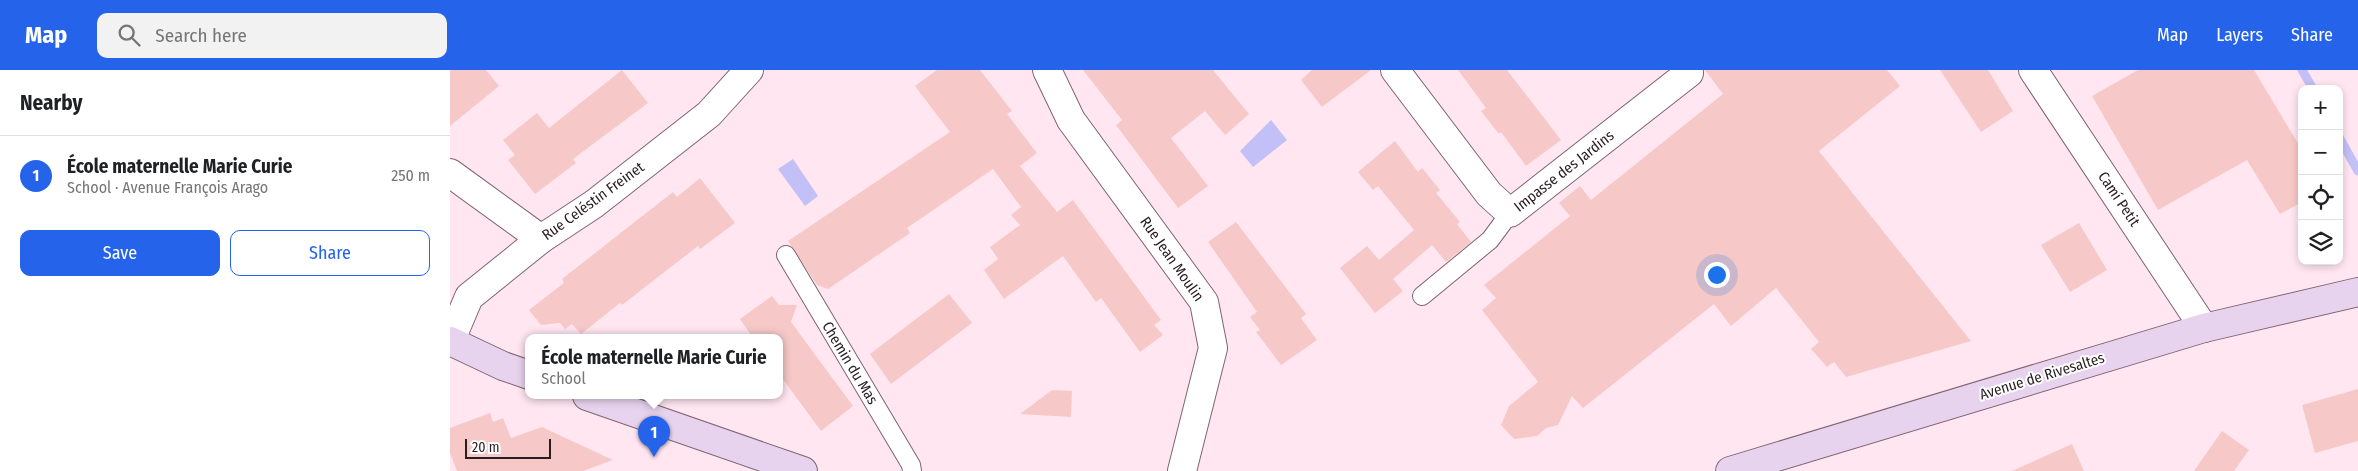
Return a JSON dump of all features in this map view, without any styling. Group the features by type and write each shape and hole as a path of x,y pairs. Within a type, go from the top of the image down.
{"main road":[{"name":"Avenue de Rivesaltes","path":"1730,471 2204,328 2358,292"},
{"path":"450,342 503,366 525,374"},
{"path":"596,399 803,471"}],"street":[{"name":"Rue Celéstin Freinet","path":"450,342 469,297 541,239 594,204 709,114 749,70"},
{"name":"Rue Jean Moulin","path":"1047,70 1071,120 1204,302 1213,348 1182,471"},
{"name":"Impasse des Jardins","path":"1395,70 1489,194 1510,214 1689,72 1687,70"},
{"name":"Camí Petit","path":"2033,70 2204,328"},
{"path":"450,173 541,239"}],"lane":[{"path":"1422,296 1490,240 1510,214"},
{"name":"Chemin du Mas","path":"786,255 911,465 912,471"}],"water":[{"path":"1271,120 1287,140 1253,167 1240,151"},
{"path":"793,159 818,196 805,206 778,169"}],"building":[{"path":"450,70 486,70 499,86 450,126"},
{"path":"622,70 648,103 573,159 576,163 535,194 508,160 515,155 503,140 537,113 549,128"},
{"path":"937,70 980,70 1012,111 1007,114 1037,153 1020,166 1057,212 1073,200 1161,320 1154,325 1163,335 1140,352 1101,298 1096,302 1063,256 1004,299 984,270 998,259 990,247 1020,225 1011,215 1021,207 993,169 907,228 910,233 828,289 817,285 788,241 950,132 915,86"},
{"path":"1083,70 1213,70 1249,114 1225,135 1205,111 1171,138 1208,186 1178,208 1116,125 1122,120"},
{"path":"1312,70 1371,70 1322,107 1301,80"},
{"path":"1458,70 1507,70 1561,140 1526,166 1501,132 1499,134 1481,111 1486,108"},
{"path":"1705,70 1887,70 1900,86 1819,151 1971,341 1846,377 1834,362 1827,367 1811,349 1819,342 1776,288 1731,326 1714,304 1583,408 1572,396 1558,425 1546,428 1537,436 1514,439 1501,425 1509,406 1538,382 1482,310 1496,298 1484,285 1570,216 1559,203 1580,186 1591,200 1723,94"},
{"path":"1940,70 1988,70 2013,111 1981,132"},
{"path":"2138,70 2254,70 2298,143 2298,204 2280,214 2247,160 2158,210 2092,96"},
{"path":"1395,141 1418,172 1422,168 1440,190 1436,193 1460,222 1457,224 1471,242 1446,262 1432,245 1393,279 1403,291 1375,313 1340,268 1367,246 1379,260 1414,230 1378,186 1373,190 1358,172"},
{"path":"700,178 735,223 700,249 698,246 581,334 572,324 565,329 560,323 541,325 529,310 564,283 562,279 673,192 677,197"},
{"path":"1236,222 1306,314 1301,318 1317,340 1281,365 1256,332 1260,330 1250,317 1257,312 1208,242"},
{"path":"2079,223 2107,270 2070,292 2041,245"},
{"path":"949,294 972,323 891,384 870,354"},
{"path":"772,296 779,305 797,305 791,322 853,406 821,431 783,379 783,334 750,334 740,319"},
{"path":"2358,389 2358,441 2315,453 2302,405"},
{"path":"1052,390 1072,391 1071,417 1020,414"},
{"path":"490,413 493,422 503,418 511,438 542,427 613,460 583,471 457,471 450,453 450,428"},
{"path":"2222,431 2249,450 2234,471 2194,471"},
{"path":"2072,444 2084,471 2012,471"}],"waterway":[{"path":"2302,70 2311,85"},
{"path":"2343,144 2358,171"}],"place":[{"name":"École maternelle Marie Curie","path":"654,457"}]}
